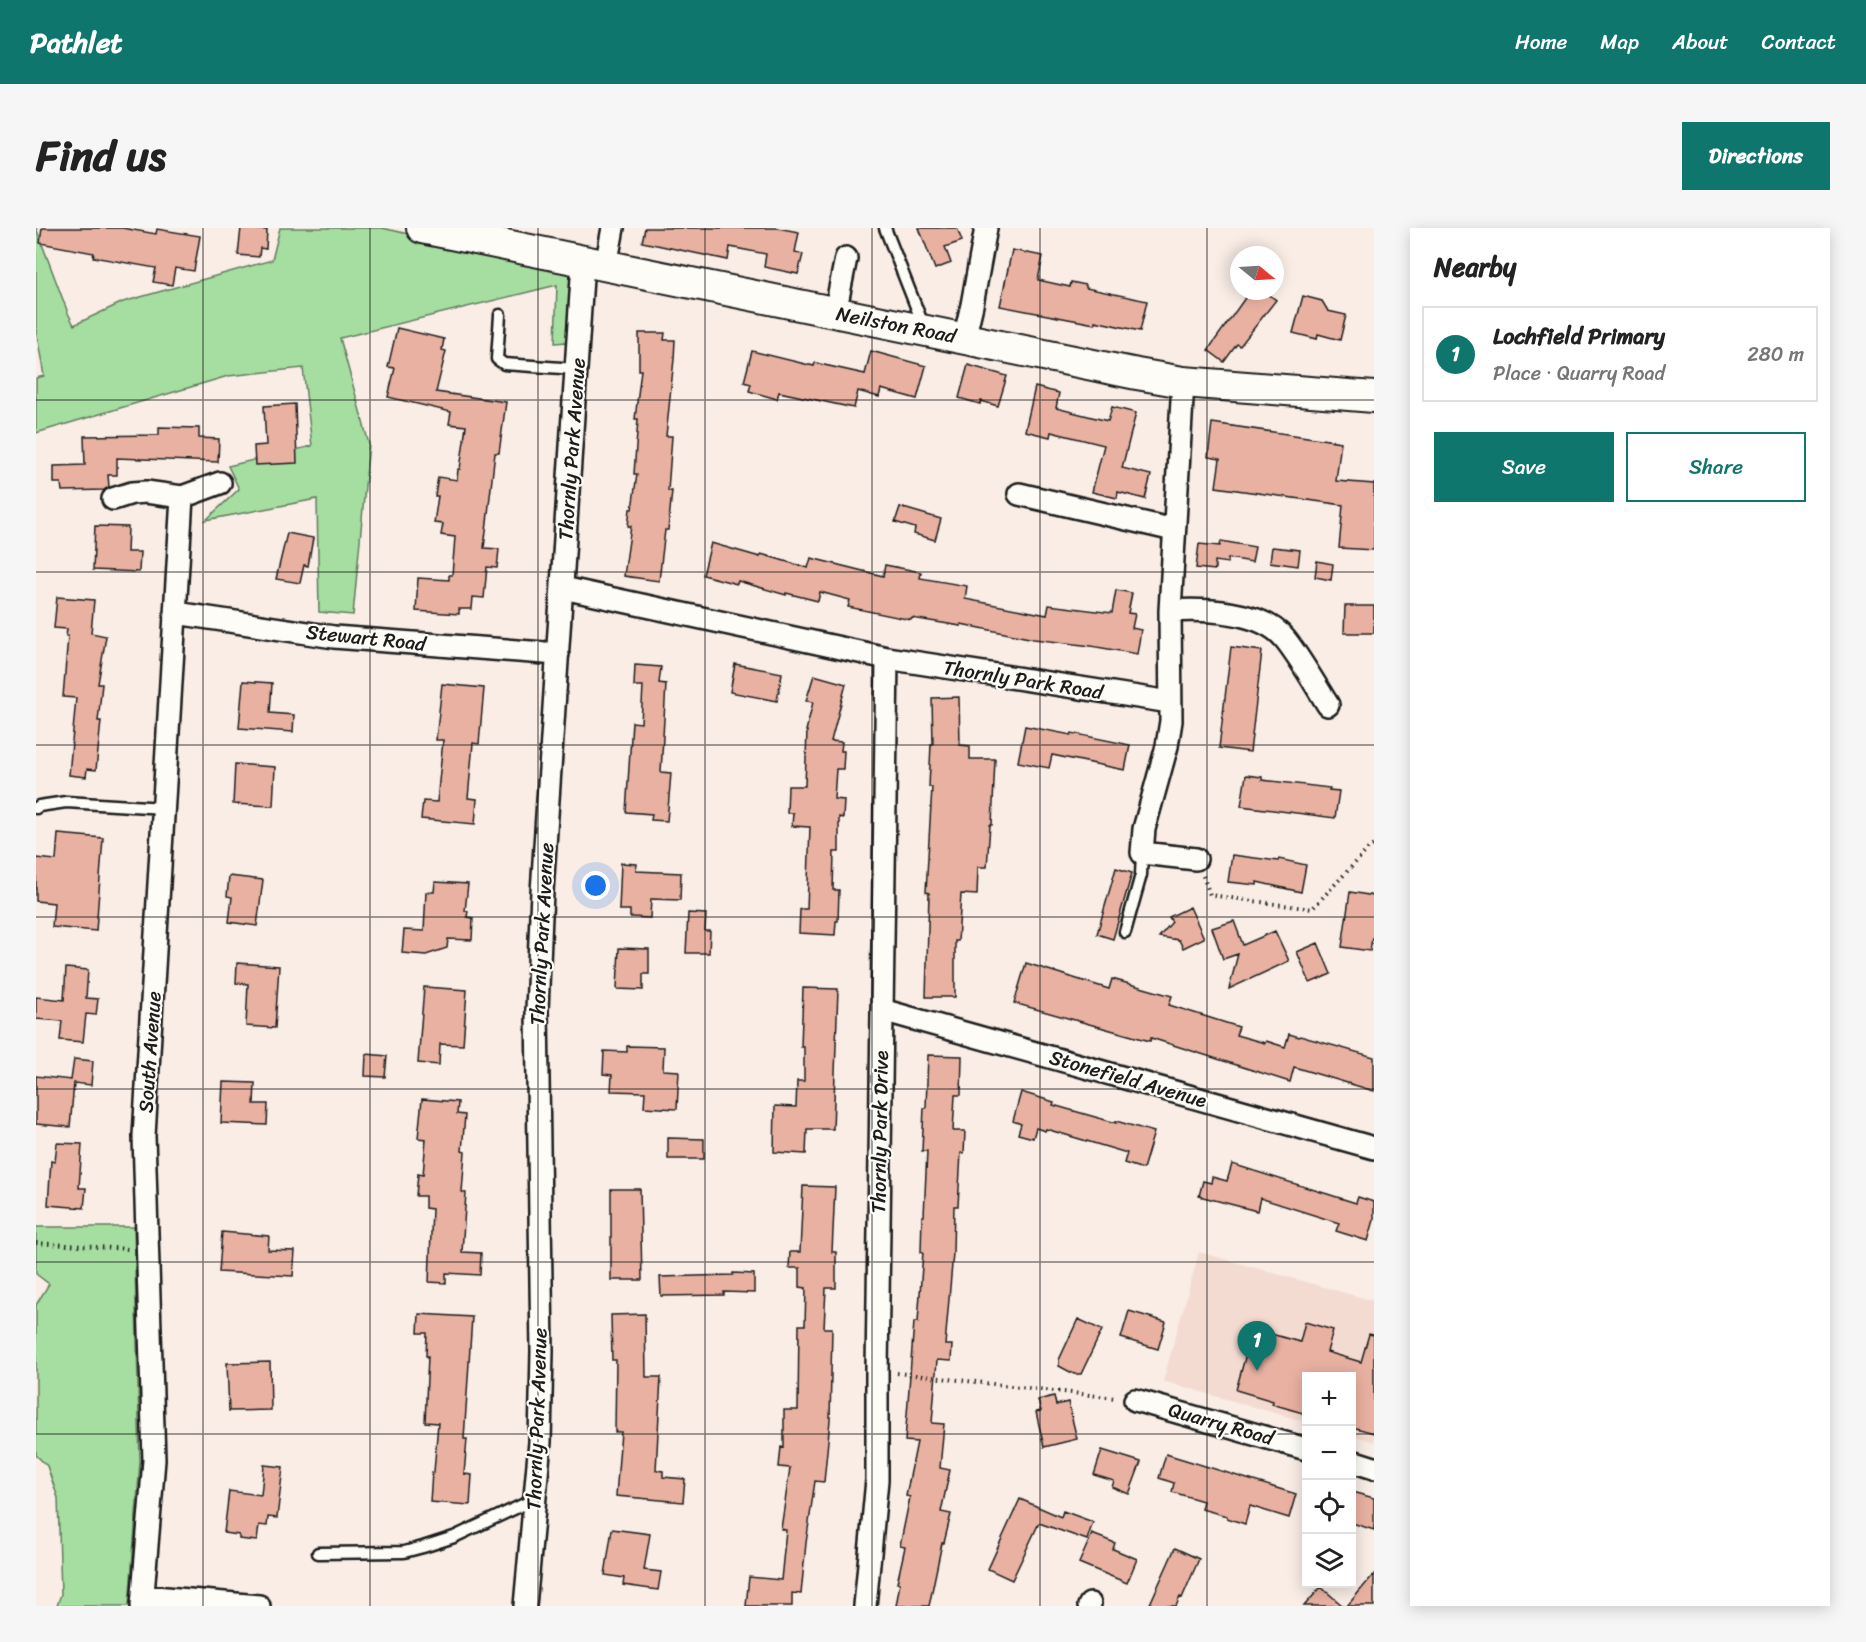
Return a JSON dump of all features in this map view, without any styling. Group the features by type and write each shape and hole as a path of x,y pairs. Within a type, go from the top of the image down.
{"main road":[{"name":"Neilston Road","path":"422,228 926,330 1057,359 1183,382 1374,397"}],"street":[{"name":"Thornly Park Avenue","path":"525,1606 540,1442 542,1351 537,1010 542,892 576,369 594,264 614,228"},
{"path":"964,339 986,228"},
{"path":"835,313 846,258"},
{"path":"1183,382 1170,611 1171,721 1167,746 1144,829 1142,854 1196,859"},
{"path":"113,499 132,493 146,492 182,497 220,483"},
{"path":"1020,494 1174,530"},
{"name":"South Avenue","path":"142,1601 154,1460 144,1136 182,497"},
{"name":"Thornly Park Road","path":"563,588 887,658 1170,702"},
{"path":"1170,611 1211,611 1242,615 1268,626 1284,637 1329,705"},
{"name":"Stewart Road","path":"176,613 334,637 558,654"},
{"name":"Thornly Park Drive","path":"865,1606 877,1480 887,658"},
{"name":"Stonefield Avenue","path":"882,1010 1374,1148"},
{"name":"Quarry Road","path":"1135,1400 1302,1448"},
{"path":"1356,1462 1374,1468"},
{"path":"142,1601 259,1606"}],"lane":[{"path":"885,228 926,330"},
{"path":"500,315 497,359 504,364 576,369"},
{"path":"36,808 66,802 164,808"},
{"path":"1125,932 1141,875 1142,854"},
{"path":"318,1552 404,1552 454,1537 535,1499"}],"path":[{"path":"1196,859 1210,895 1312,909 1374,845"},
{"path":"36,1243 147,1251"},
{"path":"877,1370 1135,1400"}],"shaded area":[{"path":"1199,1252 1374,1301 1374,1442 1356,1436 1356,1372 1302,1372 1302,1421 1163,1381"}],"green space":[{"path":"36,228 74,325 123,302 272,260 280,228 382,228 575,272 567,342 555,343 557,285 340,338 369,444 353,615 319,612 317,499 206,520 239,489 228,466 312,446 303,368 228,376 36,433 36,378 44,376 36,329"},
{"path":"36,1227 134,1227 140,1462 129,1606 57,1606 61,1594 58,1498 47,1466 36,1455 36,1305 49,1284 36,1274"}],"building":[{"path":"42,228 122,228 156,234 157,229 200,236 194,271 175,268 172,285 153,282 156,268 93,257 94,253 40,243"},
{"path":"241,228 267,230 266,249 260,248 259,257 238,255"},
{"path":"645,228 777,228 799,232 795,252 803,254 798,274 764,267 766,254 730,247 728,260 642,242"},
{"path":"919,228 957,228 962,241 945,247 951,263 935,269"},
{"path":"1012,250 1043,256 1038,280 1070,287 1071,282 1086,285 1086,288 1147,301 1140,331 1095,321 1095,324 1000,306"},
{"path":"1303,296 1322,301 1328,311 1346,315 1340,340 1318,334 1317,339 1293,333"},
{"path":"1244,300 1276,300 1240,346 1237,344 1224,362 1208,350"},
{"path":"397,328 444,339 442,350 446,351 436,392 506,402 499,453 495,453 484,548 499,549 497,568 487,567 484,598 473,597 472,609 459,609 459,614 416,611 418,578 449,580 449,575 452,575 455,537 441,535 443,524 434,523 438,496 435,496 438,477 457,480 466,426 449,424 451,412 388,397 395,368 388,367"},
{"path":"639,333 665,333 664,340 675,340 666,436 672,436 668,491 672,491 659,581 624,576 631,526 628,526 630,509 632,509 637,474 634,474 638,419 635,419 641,370 639,370"},
{"path":"752,351 814,366 815,363 865,374 871,351 926,366 917,399 881,389 879,397 858,391 854,408 779,392 777,399 749,391 751,384 744,382"},
{"path":"968,365 1007,376 998,406 959,398"},
{"path":"1035,387 1059,393 1056,408 1108,421 1112,407 1136,413 1122,468 1151,475 1145,499 1118,492 1117,498 1092,492 1104,445 1051,432 1050,437 1025,431"},
{"path":"295,404 297,463 255,465 254,446 266,445 264,406"},
{"path":"1212,423 1341,442 1336,481 1374,484 1374,550 1339,548 1343,505 1216,487 1220,459 1208,457"},
{"path":"159,427 199,428 199,438 219,439 218,462 117,458 117,475 108,475 109,487 104,490 62,491 61,483 54,483 54,466 85,465 84,436 159,435"},
{"path":"900,507 941,519 935,540 914,534 915,528 895,522"},
{"path":"95,526 128,527 127,552 140,552 139,572 93,570"},
{"path":"287,533 313,538 308,566 304,565 300,583 276,579"},
{"path":"1221,541 1255,547 1252,562 1228,558 1228,563 1215,561 1215,570 1196,568 1199,544 1220,546"},
{"path":"711,543 760,557 761,554 808,568 811,558 883,576 885,565 921,572 920,578 967,586 965,599 1047,615 1049,605 1112,613 1116,590 1132,593 1128,613 1135,614 1132,628 1141,630 1137,654 1034,639 961,624 961,626 912,618 911,620 848,607 850,600 820,592 818,601 786,593 786,595 738,581 737,584 703,575"},
{"path":"1272,547 1300,550 1298,566 1270,562"},
{"path":"1317,561 1333,564 1331,580 1315,577"},
{"path":"57,597 94,600 91,633 106,636 98,684 102,684 96,770 87,769 86,777 69,775 76,698 63,697 68,636 66,636 67,629 54,628"},
{"path":"1345,606 1374,606 1374,633 1344,633"},
{"path":"1231,647 1262,651 1250,752 1219,748"},
{"path":"735,664 782,673 777,701 730,692"},
{"path":"635,665 661,667 659,683 666,684 661,772 671,773 667,821 651,820 652,814 626,812 632,722 641,723 643,686 634,686"},
{"path":"814,675 846,684 831,741 842,742 841,751 844,751 843,769 836,769 834,799 844,800 843,818 839,817 839,852 834,852 833,890 839,890 835,935 799,933 800,909 807,909 810,827 792,826 793,813 787,813 788,786 805,786 806,731 813,702 806,701"},
{"path":"243,681 272,683 270,713 294,715 293,732 239,728"},
{"path":"442,684 484,688 479,744 473,743 468,798 477,799 475,824 421,819 423,801 437,802 443,740 436,740"},
{"path":"959,697 960,745 970,746 970,759 995,759 992,825 990,825 987,867 978,867 977,895 961,894 958,941 955,941 955,997 926,997 929,893 926,892 932,787 929,787 931,744 933,744 932,698"},
{"path":"1025,726 1130,745 1125,770 1052,755 1049,768 1018,762"},
{"path":"235,764 275,767 273,806 233,804"},
{"path":"1246,775 1262,777 1262,780 1339,791 1335,818 1241,806"},
{"path":"58,834 103,838 96,931 52,927 54,903 36,901 36,858 56,860"},
{"path":"1232,855 1278,861 1279,859 1306,865 1301,892 1257,882 1257,885 1228,882"},
{"path":"621,863 637,864 636,871 681,873 680,900 651,899 650,918 630,917 630,910 619,910"},
{"path":"1116,868 1132,873 1113,939 1097,934"},
{"path":"229,876 263,880 257,926 229,922 232,897 227,896"},
{"path":"435,882 468,884 465,911 468,911 467,917 473,918 472,940 448,939 447,948 426,955 402,953 404,930 424,931 426,892 434,892"},
{"path":"1350,892 1374,896 1374,939 1372,938 1370,951 1342,947"},
{"path":"1190,907 1204,938 1183,948 1179,940 1159,937 1172,922 1169,917"},
{"path":"688,913 706,914 705,931 710,931 709,953 686,953"},
{"path":"1234,921 1243,945 1275,931 1289,961 1229,989 1238,954 1223,959 1212,928"},
{"path":"1318,943 1331,974 1310,983 1297,952"},
{"path":"619,948 649,949 649,974 643,974 643,990 617,989"},
{"path":"237,963 279,966 275,1028 246,1026 248,984 236,983"},
{"path":"1026,963 1109,989 1112,979 1172,996 1169,1005 1239,1027 1236,1035 1265,1043 1266,1041 1285,1047 1289,1034 1374,1057 1374,1091 1294,1067 1290,1082 1151,1038 1150,1041 1014,1003"},
{"path":"66,968 88,970 86,998 98,999 96,1015 86,1014 83,1042 60,1040 62,1021 36,1019 36,997 64,1000"},
{"path":"424,987 467,990 463,1045 440,1044 439,1065 418,1063"},
{"path":"803,988 838,989 833,1129 807,1129 806,1154 774,1152 775,1106 796,1107 797,1081 804,1081 804,1047 801,1047"},
{"path":"627,1046 664,1047 663,1070 679,1071 677,1109 644,1107 645,1092 611,1091 612,1075 603,1074 604,1051 627,1052"},
{"path":"366,1054 387,1056 385,1077 365,1076"},
{"path":"928,1055 962,1056 961,1095 955,1095 953,1131 965,1131 964,1153 961,1153 958,1206 954,1206 953,1253 945,1345 952,1345 951,1361 937,1360 932,1423 944,1424 940,1468 950,1470 941,1512 951,1514 944,1543 942,1543 929,1606 896,1606 900,1583 897,1583 905,1547 900,1546 910,1497 906,1496 917,1442 905,1441 914,1322 918,1322 923,1252 921,1252 922,1216 924,1216 927,1151 922,1151"},
{"path":"74,1059 93,1061 91,1085 74,1083 70,1127 36,1124 36,1076 71,1080"},
{"path":"223,1082 255,1083 254,1104 268,1104 267,1125 221,1123"},
{"path":"1021,1092 1054,1102 1053,1105 1154,1132 1143,1169 1124,1163 1127,1153 1046,1129 1045,1131 1036,1128 1033,1138 1018,1134 1021,1124 1013,1121"},
{"path":"422,1099 458,1102 457,1114 465,1115 462,1192 466,1193 462,1252 481,1253 480,1275 446,1273 446,1283 429,1282 432,1209 425,1208 425,1196 416,1196 418,1174 423,1175 426,1139 418,1138"},
{"path":"668,1138 704,1139 704,1159 668,1159"},
{"path":"57,1143 82,1144 79,1188 86,1188 84,1208 48,1205 51,1161 55,1162"},
{"path":"1232,1164 1356,1203 1358,1197 1374,1202 1374,1220 1368,1241 1336,1231 1339,1223 1260,1198 1257,1211 1199,1196 1203,1181 1211,1183 1212,1177 1227,1181"},
{"path":"803,1186 835,1187 832,1252 836,1252 836,1288 826,1288 824,1328 832,1328 830,1420 824,1482 815,1481 801,1594 792,1593 792,1606 746,1606 749,1577 781,1580 786,1530 781,1529 790,1468 779,1467 781,1447 784,1448 784,1410 798,1410 799,1325 805,1325 806,1288 800,1287 800,1268 789,1268 790,1252 800,1252"},
{"path":"611,1189 640,1189 642,1280 611,1280"},
{"path":"222,1232 269,1236 268,1250 295,1251 293,1276 219,1272"},
{"path":"733,1273 754,1274 754,1293 724,1292 724,1295 661,1296 660,1277 733,1275"},
{"path":"1129,1311 1166,1322 1158,1349 1121,1338"},
{"path":"419,1314 472,1317 464,1439 467,1439 464,1474 472,1475 470,1505 430,1502 438,1423 425,1422 427,1333 418,1333"},
{"path":"645,1314 646,1377 661,1377 656,1470 663,1471 663,1477 685,1479 683,1502 616,1496 621,1432 615,1432 616,1360 612,1360 611,1315"},
{"path":"1078,1319 1102,1330 1081,1374 1074,1374 1059,1366 1059,1360"},
{"path":"1305,1322 1333,1330 1327,1352 1361,1362 1369,1334 1374,1335 1374,1433 1356,1428 1356,1372 1302,1372 1302,1413 1236,1390 1253,1329 1300,1342"},
{"path":"270,1362 271,1410 229,1411 227,1363"},
{"path":"1054,1396 1056,1405 1068,1402 1077,1439 1044,1447 1036,1412 1041,1411 1038,1400"},
{"path":"1102,1450 1141,1462 1129,1494 1112,1487 1114,1481 1094,1475"},
{"path":"1166,1454 1296,1494 1289,1518 1250,1506 1245,1524 1201,1509 1203,1501 1172,1492 1174,1483 1159,1478"},
{"path":"264,1465 283,1467 277,1518 268,1517 267,1526 259,1525 257,1541 239,1539 239,1535 224,1533 229,1491 261,1495"},
{"path":"1356,1493 1374,1498 1374,1530 1356,1524"},
{"path":"1020,1499 1061,1517 1063,1511 1093,1522 1087,1540 1039,1523 1012,1580 988,1569"},
{"path":"612,1529 650,1534 644,1570 661,1572 658,1590 623,1585 624,1578 605,1575"},
{"path":"1092,1534 1115,1543 1113,1549 1137,1559 1127,1583 1079,1563"},
{"path":"1175,1548 1199,1559 1182,1598 1180,1597 1176,1606 1149,1606"},
{"path":"1374,1574 1374,1606 1347,1606"},
{"path":"1322,1588 1343,1606 1304,1606"}],"place":[{"name":"Lochfield Primary","path":"1257,1371"}]}
